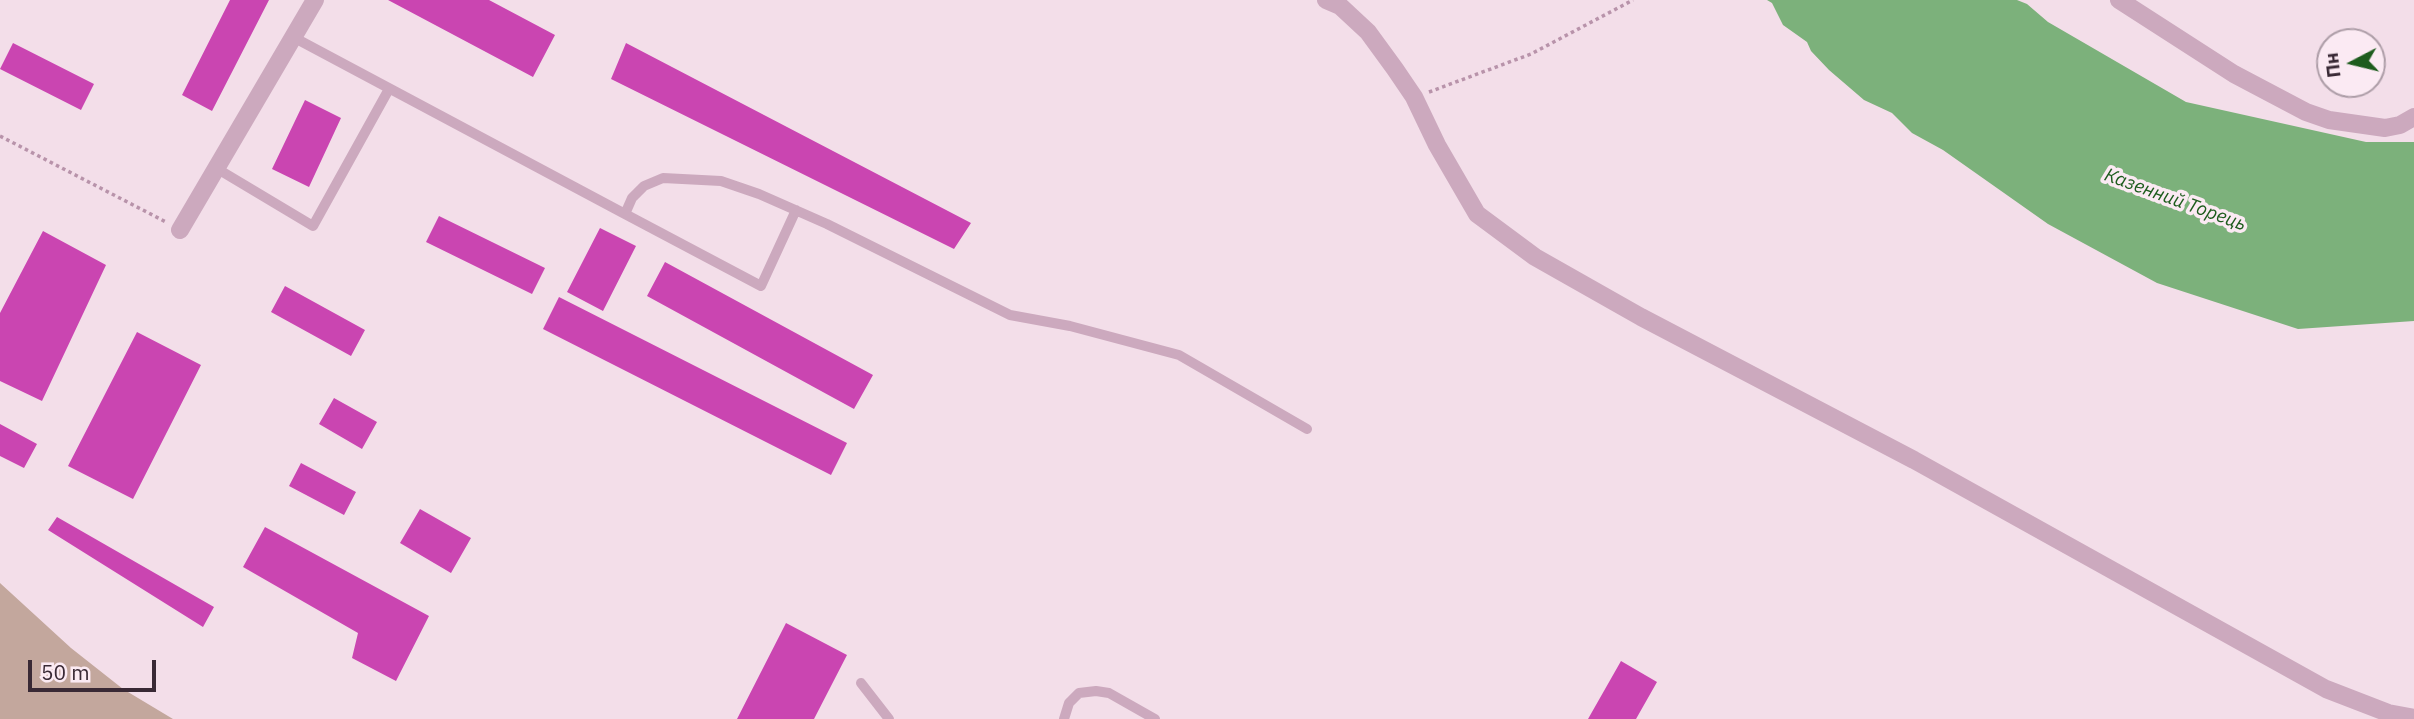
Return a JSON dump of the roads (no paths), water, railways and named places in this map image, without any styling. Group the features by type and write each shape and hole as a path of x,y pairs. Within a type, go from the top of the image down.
{"street":[{"path":"180,230 315,0"},
{"path":"1326,0 1340,6 1368,33 1414,97 1437,145 1478,214 1535,257 1641,317 1914,460 2326,689 2388,713 2414,718"},
{"path":"2119,0 2234,74 2306,112 2329,120 2385,128 2400,125 2414,117"}],"lane":[{"path":"293,37 761,286 796,210"},
{"path":"216,168 313,226 389,89"},
{"path":"625,215 632,198 644,186 663,178 721,181 796,210 1010,315 1070,326 1180,355 1307,429"},
{"path":"861,682 889,719"},
{"path":"1064,719 1069,703 1079,693 1096,691 1109,693 1155,719"}],"water":[{"name":"Казенний Торець","path":"1767,0 2017,0 2027,4 2048,22 2186,102 2366,142 2414,142 2414,321 2298,329 2157,283 2048,224 1943,150 1912,133 1892,113 1864,100 1829,70 1811,51 1807,42 1783,25 1772,3"}]}
